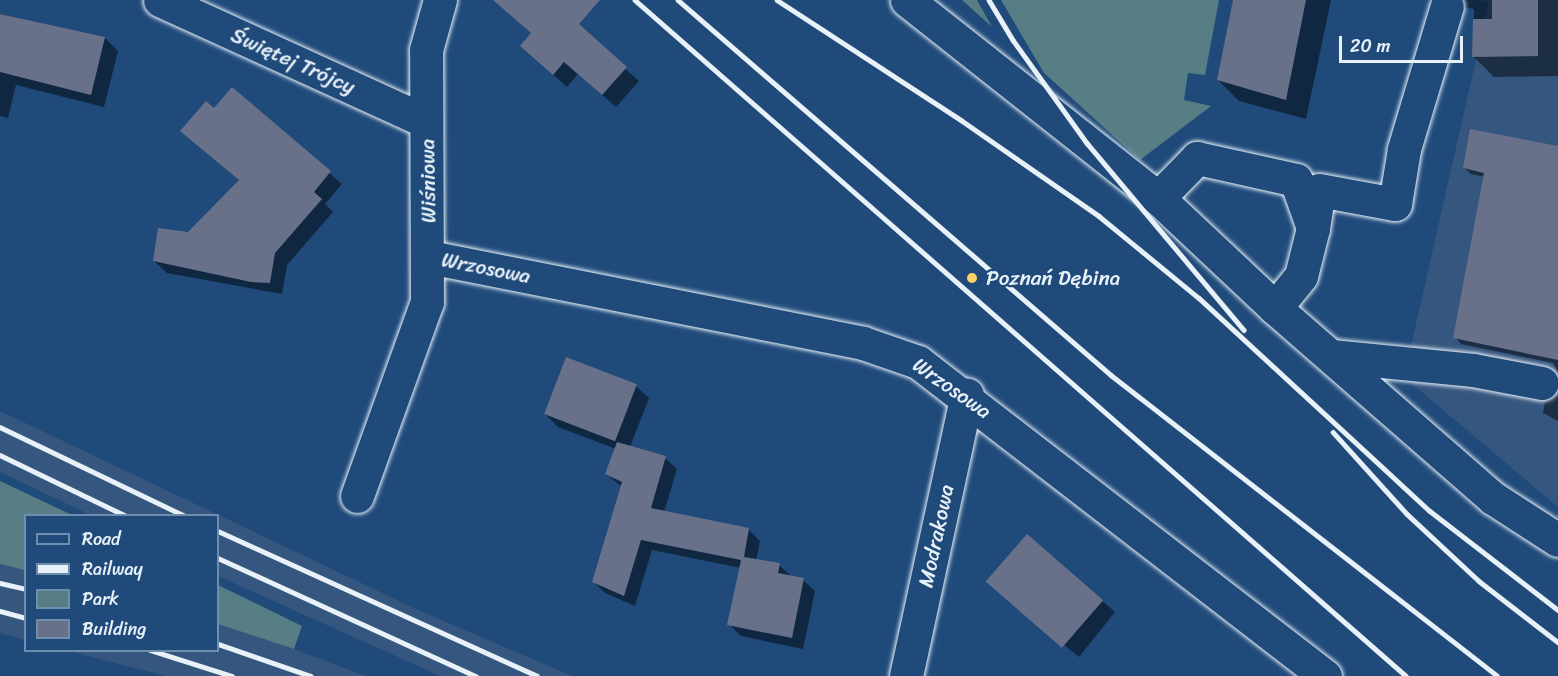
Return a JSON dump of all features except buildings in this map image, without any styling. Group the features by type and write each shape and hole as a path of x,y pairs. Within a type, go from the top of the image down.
{"street":[{"name":"Świętej Trójcy","path":"160,0 426,121"},
{"name":"Wiśniowa","path":"357,496 422,322 427,302 429,257 426,50 440,0"},
{"path":"907,0 1158,198 1275,308 1493,498 1558,540"},
{"path":"1158,198 1197,158 1395,204 1404,149 1447,6"},
{"path":"1275,308 1301,276 1313,228 1307,185"},
{"name":"Wrzosowa","path":"429,257 894,351 918,362 967,396 1325,676"},
{"path":"1331,356 1473,370 1542,383"},
{"name":"Modrakowa","path":"906,676 967,396"}],"shaded area":[{"path":"1480,0 1558,0 1558,507 1404,377 1489,2"},
{"path":"0,411 216,514 88,514 0,472"},
{"path":"219,515 416,609 572,676 440,676 219,576"},
{"path":"0,562 24,568 24,640 0,633"},
{"path":"219,624 365,676 165,676 73,652 219,652"}],"green space":[{"path":"962,0 977,0 992,27"},
{"path":"1001,0 1219,0 1205,75 1188,73 1184,100 1211,106 1140,160 1044,73"},
{"path":"0,481 70,514 24,514 24,570 0,564"},
{"path":"219,585 302,626 294,649 219,624"}],"railway":[{"path":"635,0 1406,676"},
{"path":"678,0 1111,375 1497,676"},
{"path":"777,0 961,120 1099,216 1199,298 1430,511 1558,610"},
{"path":"989,0 1013,40 1087,143 1244,330"},
{"path":"0,427 181,514"},
{"path":"1333,432 1407,514 1479,581 1558,642"},
{"path":"0,455 122,514"},
{"path":"219,531 537,676"},
{"path":"219,558 476,676"},
{"path":"0,583 24,589"},
{"path":"0,611 24,617"},
{"path":"219,644 311,676"},
{"path":"156,652 232,676"}],"place":[{"name":"Poznań Dębina","path":"972,278"}]}
